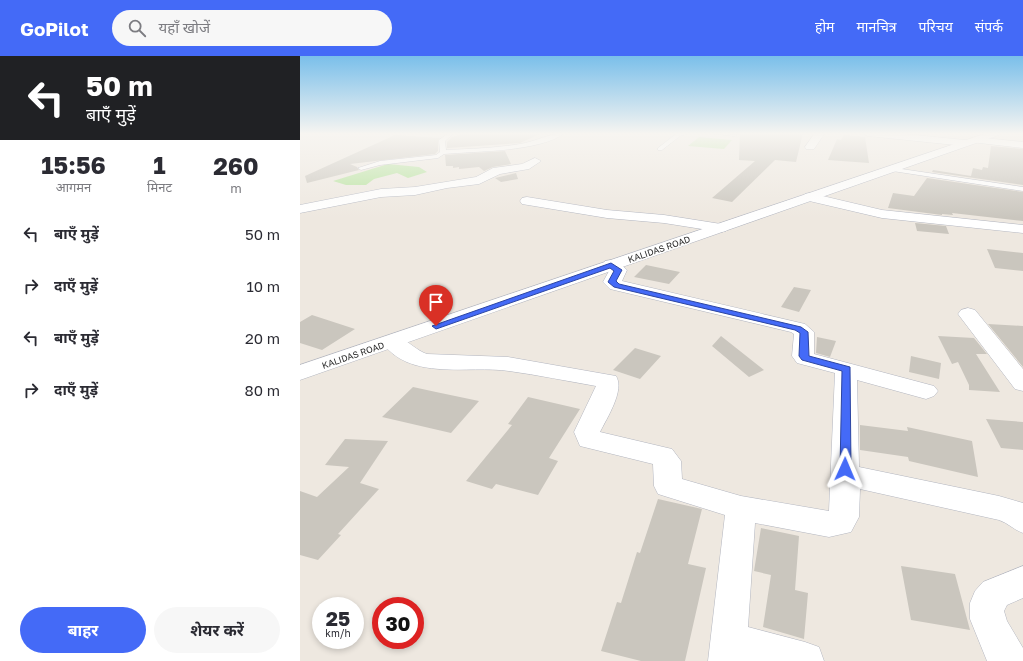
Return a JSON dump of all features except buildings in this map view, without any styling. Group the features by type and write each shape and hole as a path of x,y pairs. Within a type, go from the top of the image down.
{"street":[{"path":"300,209 381,193 415,191 447,184 479,180 497,171 525,167 534,161"},
{"name":"KALIDAS ROAD","path":"300,373 913,161"},
{"path":"810,197 882,214 1023,229"},
{"path":"527,201 607,214 664,219 721,228"},
{"path":"611,265 618,270 612,282 616,285 802,330 804,334 803,356 805,358 926,390"},
{"path":"968,314 1023,384"},
{"path":"392,341 411,356 424,360 508,364 608,381 608,389 587,432 589,438 662,456 667,461 668,486 740,508 829,524 840,523 844,517 846,369"},
{"path":"845,483 848,479 854,477 999,508 1009,511 1023,520"},
{"path":"740,508 728,651 805,661"},
{"path":"1009,661 987,621 986,605 992,596 1023,582"}],"lane":[{"path":"361,168 396,161"},
{"path":"888,170 1023,189"}],"green space":[{"path":"388,164 419,167 427,172 408,178 397,173 374,179 366,185 346,185 333,181"}],"route":[{"path":"436,326 611,265 618,270 612,282 613,284 798,328 804,332 803,356 805,358 846,369 845,469"}]}
